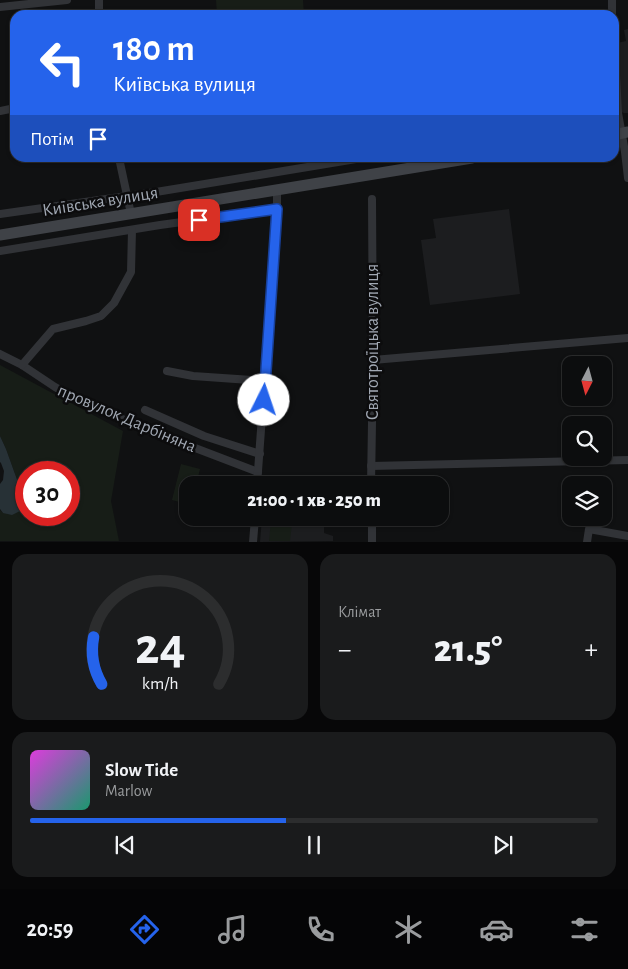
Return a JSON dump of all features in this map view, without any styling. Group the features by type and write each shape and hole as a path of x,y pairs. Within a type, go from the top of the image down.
{"main road":[{"name":"Київська вулиця","path":"0,236 448,162"}],"street":[{"path":"0,7 67,0"},
{"path":"621,133 627,152 628,178"},
{"path":"120,162 131,214"},
{"name":"Київська вулиця","path":"0,214 156,192 338,162"},
{"path":"258,476 277,190"},
{"name":"Святотроїцька вулиця","path":"371,476 373,360 372,199"},
{"name":"Київська вулиця","path":"132,230 277,209"},
{"path":"0,252 132,230 131,272 114,303 101,316 52,329 22,365"},
{"path":"373,360 628,338"},
{"name":"провулок Дарбіняна","path":"0,354 22,365 54,387 82,402 148,430 258,472"},
{"path":"167,371 193,376 265,381"},
{"path":"145,410 204,436 260,454"},
{"path":"371,466 628,460"},
{"path":"253,542 254,526"},
{"path":"372,526 372,542"},
{"path":"587,542 589,529 628,536"}],"shaded area":[{"path":"216,0 303,0 304,10 217,10"},
{"path":"628,29 628,113 621,112 619,78 619,43 626,41 624,30"},
{"path":"509,209 520,294 430,305 421,240 436,238 433,219"},
{"path":"0,365 123,431 111,501 119,541 0,541 0,510 3,513 15,505 15,526 80,526 80,461 15,461 15,474 0,436"},
{"path":"0,436 15,474 15,514 12,515 3,513 0,509 0,484 3,480 4,471 0,462"},
{"path":"181,464 200,469 198,476 179,476 179,502 172,500"},
{"path":"261,526 324,526 324,533 333,536 333,541 260,542"},
{"path":"270,526 292,526 290,541 269,541"}],"route":[{"path":"199,220 277,209 264,400"}]}
